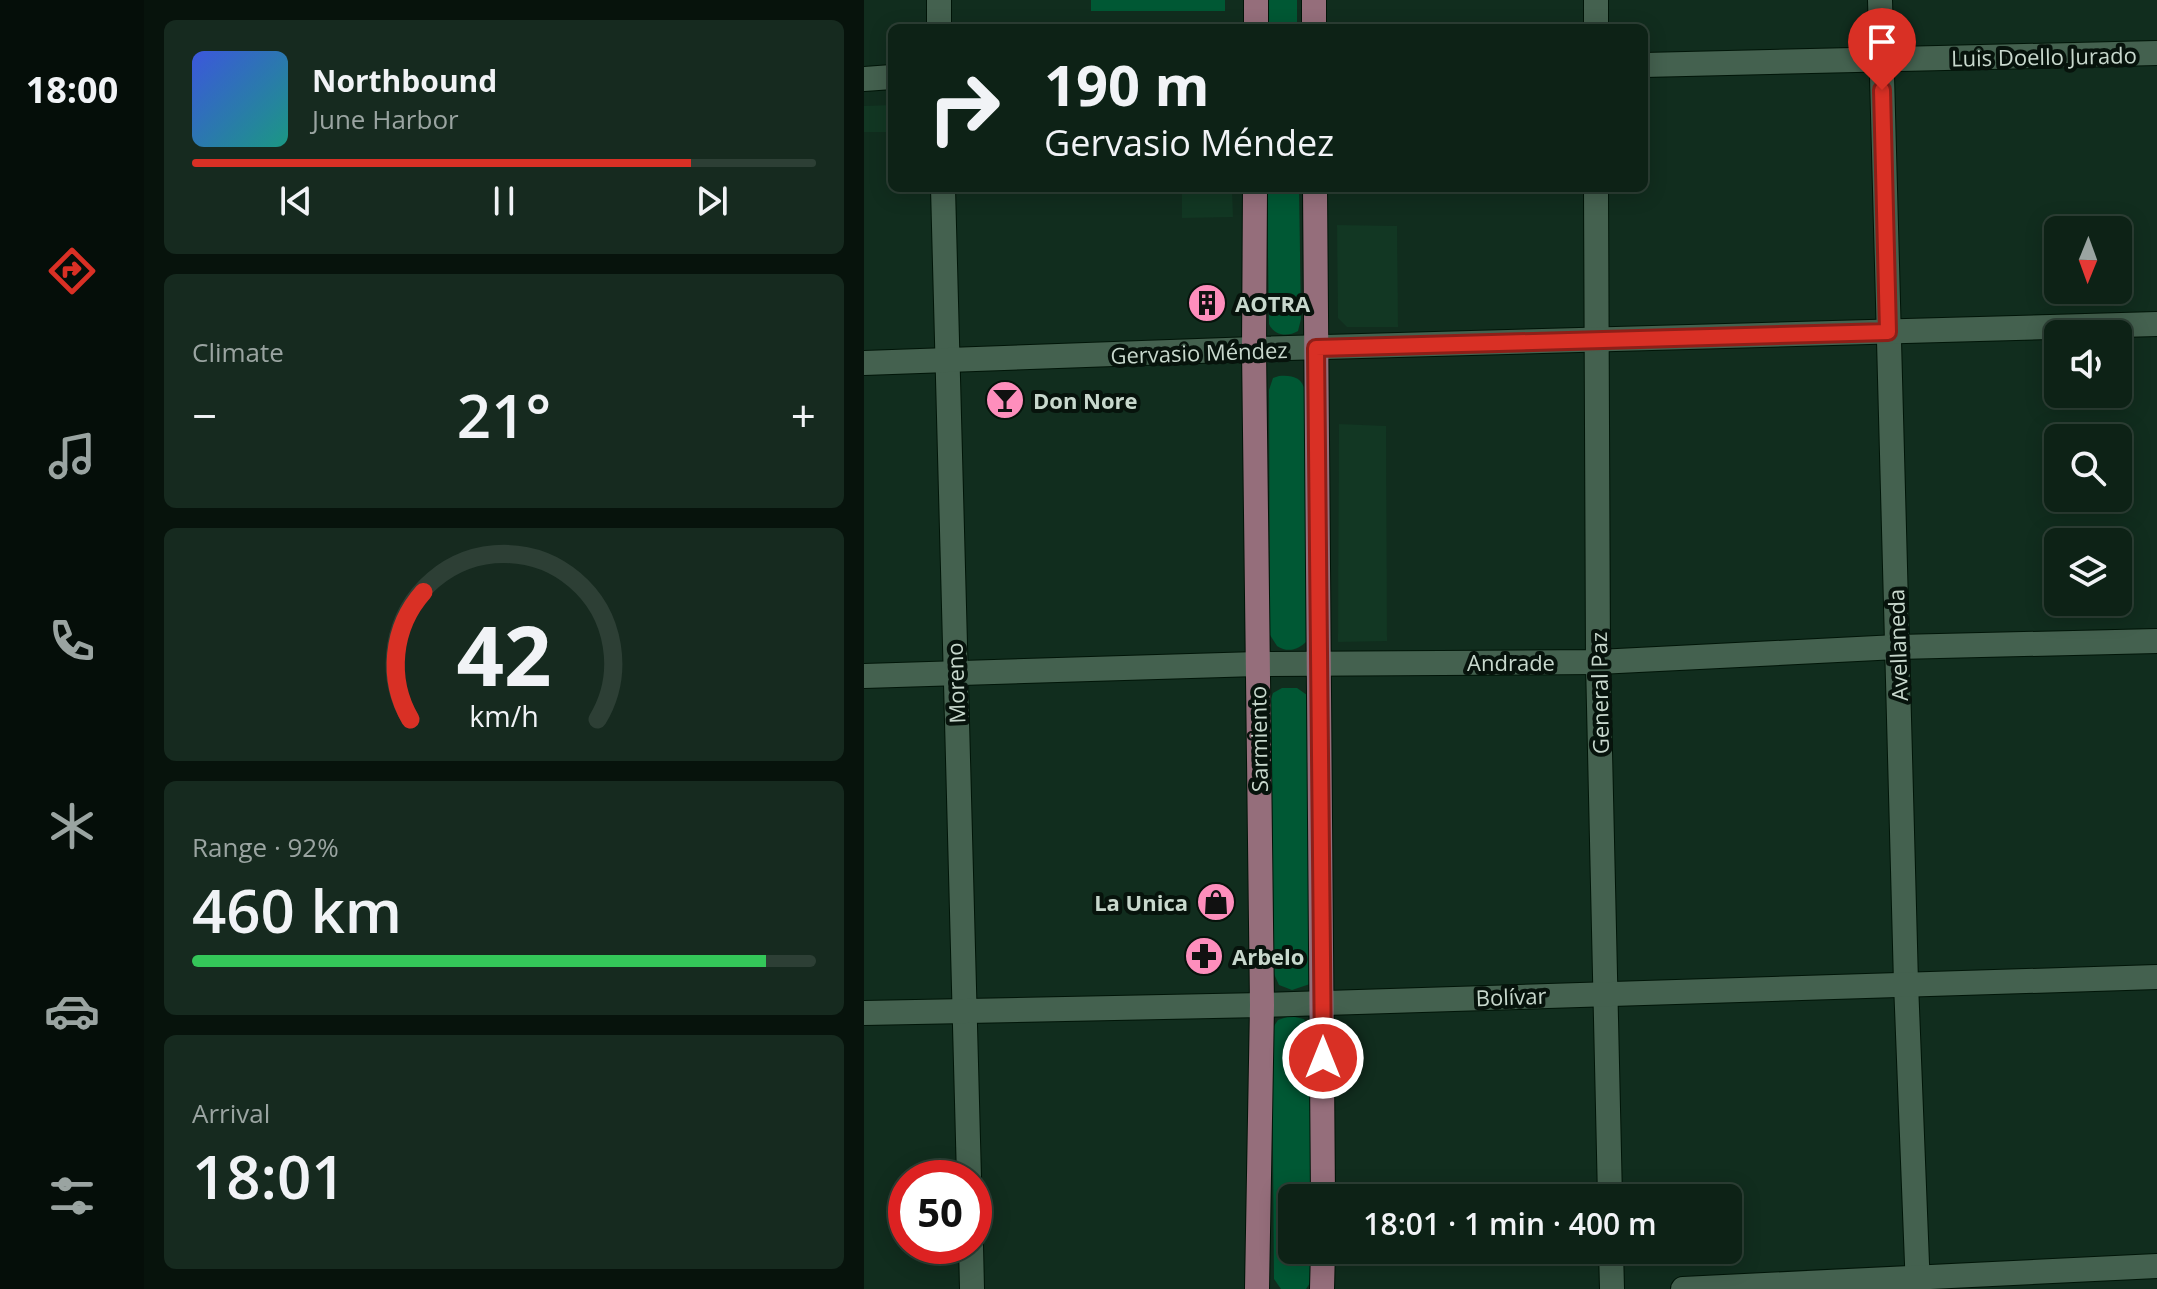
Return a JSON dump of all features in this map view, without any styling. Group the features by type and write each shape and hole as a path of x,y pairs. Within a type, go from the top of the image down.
{"main road":[{"path":"1256,0 1256,24"},
{"path":"1314,0 1314,24"},
{"name":"Sarmiento","path":"1255,192 1262,1005 1257,1289"},
{"path":"1315,192 1323,1184"},
{"path":"1322,1289 1323,1264"}],"street":[{"path":"939,0 939,24"},
{"path":"1596,0 1596,24"},
{"name":"Avellaneda","path":"1880,0 1906,983 1918,1284"},
{"name":"Luis Doello Jurado","path":"1648,65 2157,53"},
{"path":"864,79 888,77"},
{"name":"Moreno","path":"943,192 969,1160"},
{"name":"General Paz","path":"1596,192 1598,662 1610,1184"},
{"name":"Gervasio Méndez","path":"864,363 2157,324"},
{"name":"Andrade","path":"864,676 1257,664 1598,662 1897,647 2157,641"},
{"name":"Bolívar","path":"864,1013 1262,1005 2157,977"},
{"path":"971,1264 972,1289"},
{"path":"1611,1264 1612,1289"},
{"path":"1683,1289 1918,1284 2157,1266"}],"shaded area":[{"path":"888,105 888,132 864,132 864,106"},
{"path":"1182,192 1232,192 1233,217 1182,218"},
{"path":"1337,225 1397,226 1398,327 1347,327 1338,318"},
{"path":"1339,424 1386,426 1387,641 1338,642"}],"green space":[{"path":"1091,0 1225,0 1225,11 1091,11"},
{"path":"1266,0 1297,0 1297,24 1266,24"},
{"path":"1267,192 1299,192 1301,319 1298,331 1290,334 1278,333 1269,324"},
{"path":"1273,378 1296,378 1305,391 1307,641 1289,650 1277,646 1270,635 1269,390"},
{"path":"1282,688 1297,688 1307,695 1310,984 1292,990 1279,985 1274,974 1271,699 1273,693"},
{"path":"1290,1016 1304,1019 1311,1030 1311,1184 1278,1184 1278,1264 1312,1264 1312,1280 1306,1289 1281,1289 1274,1279 1272,1029 1278,1020"}],"place":[{"name":"AOTRA","path":"1207,303"},
{"name":"Don Nore","path":"1005,400"},
{"name":"La Unica","path":"1216,902"},
{"name":"Arbelo","path":"1204,956"}],"route":[{"path":"1323,1058 1316,348 1888,332 1882,90"}]}
